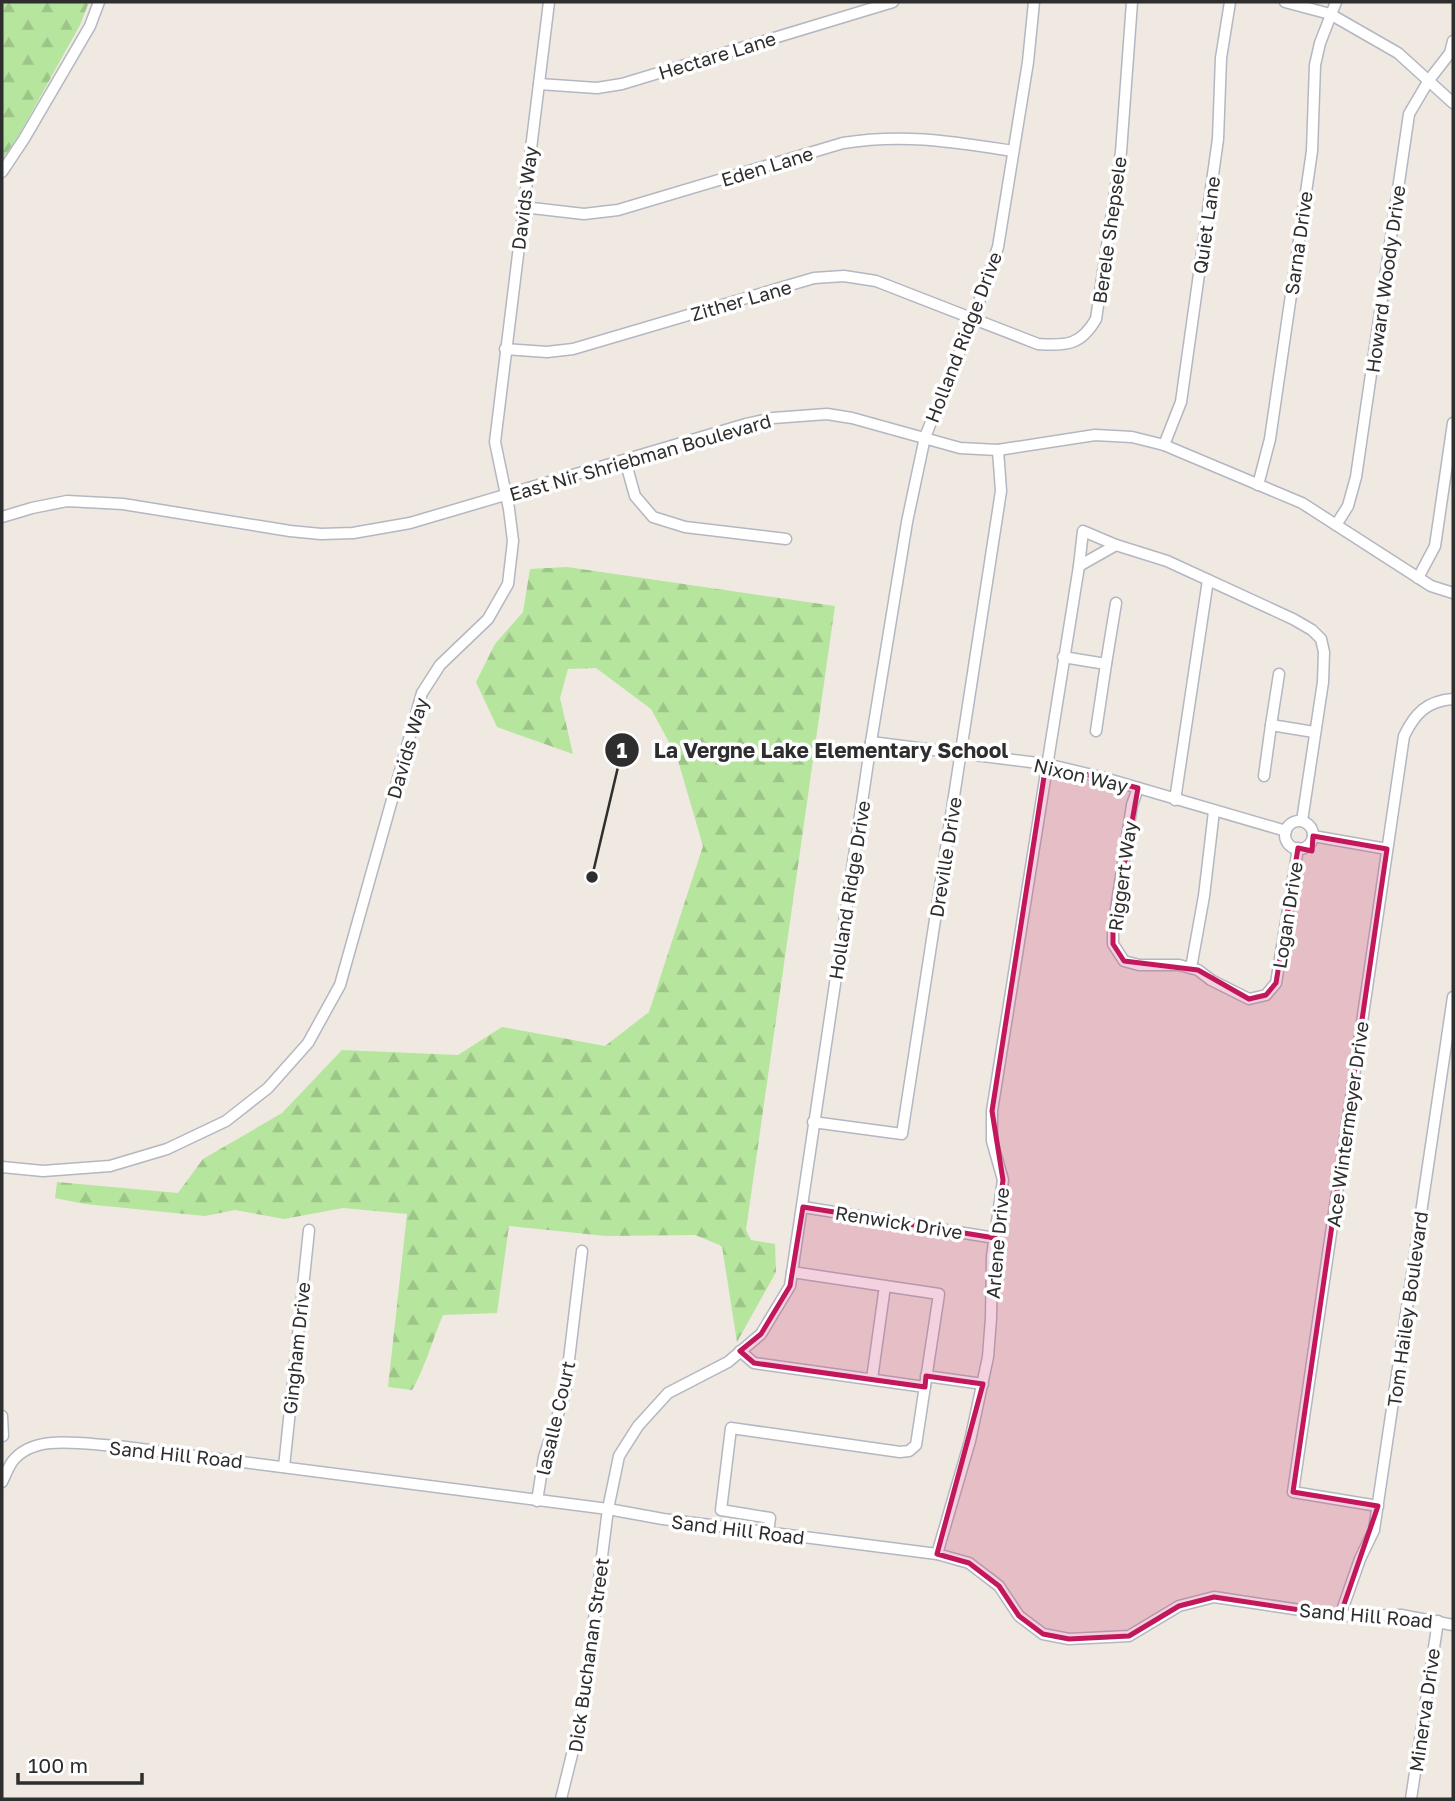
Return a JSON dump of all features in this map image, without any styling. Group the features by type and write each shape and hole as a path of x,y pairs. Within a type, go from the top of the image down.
{"street":[{"path":"2,172 90,26 99,2"},
{"name":"Davids Way","path":"2,1167 43,1171 110,1166 167,1149 226,1121 268,1088 308,1043 340,985 422,693 440,665 488,619 508,584 513,541 495,442 549,2"},
{"name":"Hectare Lane","path":"539,85 597,88 622,83 893,2"},
{"name":"Holland Ridge Drive","path":"608,1509 619,1455 638,1426 668,1393 728,1362 761,1334 790,1286 906,522 925,437 973,318 998,247 1028,62 1034,2"},
{"name":"Berele Shepsele","path":"973,318 1038,344 1063,346 1084,336 1096,318 1121,152 1132,2"},
{"name":"Quiet Lane","path":"1164,445 1181,402 1218,139 1221,58 1230,2"},
{"path":"1285,2 1330,14 1398,53 1453,103"},
{"name":"Sarna Drive","path":"1258,485 1269,439 1311,151 1315,65 1336,2"},
{"name":"Howard Woody Drive","path":"1336,525 1348,506 1356,477 1409,114 1429,80 1450,53 1453,41"},
{"name":"Eden Lane","path":"523,207 584,214 618,210 843,143 873,138 904,137 1013,151"},
{"name":"Zither Lane","path":"505,349 547,352 573,349 814,278 844,276 876,281 973,318"},
{"name":"East Nir Shriebman Boulevard","path":"2,517 54,503 104,502 290,531 352,533 410,523 746,424 801,415 827,414 852,418 960,448 998,450 1095,435 1132,437 1164,445 1302,503 1431,586 1453,593"},
{"path":"1418,578 1435,546 1448,497 1453,423"},
{"name":"Dreville Drive","path":"813,1122 902,1134 1001,491 998,450"},
{"path":"625,460 635,496 653,517 685,527 786,539"},
{"name":"Arlene Drive","path":"937,1554 967,1453 983,1384 991,1318 995,1238 1003,1180 992,1140 992,1111 1083,530 1116,545"},
{"path":"1079,566 1116,545 1167,561 1293,619 1321,639 1324,652 1323,682 1303,821"},
{"path":"1175,800 1208,580"},
{"path":"1096,731 1116,603"},
{"path":"1063,657 1106,664"},
{"path":"1264,776 1279,674"},
{"name":"Ace Wintermeyer Drive","path":"1378,1506 1293,1492 1404,736 1412,720 1427,706 1441,700 1453,699"},
{"path":"1271,725 1314,732"},
{"name":"Nixon Way","path":"871,741 961,755 1046,764 1286,831"},
{"name":"Riggert Way","path":"1124,961 1113,944 1113,929 1132,805 1138,788"},
{"path":"1191,968 1204,896 1214,811"},
{"path":"1303,821 1310,826 1313,836 1308,846 1298,848 1288,842 1286,831 1293,822 1303,821"},
{"path":"1313,836 1387,849"},
{"name":"Logan Drive","path":"1124,961 1139,965 1179,965 1198,970 1210,980 1250,999 1266,995 1276,983 1298,848"},
{"name":"Tom Hailey Boulevard","path":"1340,1616 1360,1559 1374,1530 1453,997"},
{"name":"Renwick Drive","path":"803,1207 995,1238"},
{"name":"Gingham Drive","path":"284,1466 309,1230"},
{"name":"lasalle Court","path":"537,1501 544,1457 565,1393 582,1251"},
{"path":"768,1533 770,1518 721,1510 731,1428 900,1452 909,1451 916,1445 939,1294 792,1272"},
{"path":"872,1379 886,1286"},
{"path":"740,1351 754,1363 925,1387"},
{"path":"926,1376 983,1384"},
{"path":"2,1416 3,1436"},
{"name":"Sand Hill Road","path":"2,1482 13,1460 29,1449 47,1442 118,1446 608,1509 663,1520 937,1554 970,1563 999,1586 1019,1616 1043,1634 1069,1639 1129,1636 1179,1606 1214,1597 1340,1616 1401,1615 1453,1625"},
{"name":"Dick Buchanan Street","path":"561,1799 582,1714 608,1509"},
{"name":"Minerva Drive","path":"1411,1799 1438,1621"}],"highlighted area":[{"path":"1046,764 1138,788 1113,929 1113,944 1124,961 1198,970 1249,999 1266,995 1276,983 1298,848 1312,851 1313,836 1387,849 1293,1492 1378,1506 1340,1616 1214,1597 1179,1606 1129,1636 1069,1639 1043,1634 1019,1616 999,1586 969,1563 937,1554 983,1384 926,1376 925,1387 754,1363 740,1351 761,1334 790,1286 803,1207 995,1238 1003,1180 992,1111"}],"green space":[{"path":"2,2 89,2 80,25 19,135 2,160"},
{"path":"567,567 835,606 746,1230 751,1240 775,1244 776,1272 737,1342 722,1246 695,1235 606,1236 509,1226 497,1313 443,1315 412,1390 388,1387 407,1214 343,1208 284,1219 235,1210 205,1216 85,1204 55,1198 57,1182 178,1193 203,1159 282,1113 342,1050 458,1055 502,1027 605,1046 649,1012 703,846 677,757 651,709 596,668 568,669 560,698 573,754 497,727 476,682 495,644 523,612 530,569"}],"place":[{"name":"La Vergne Lake Elementary School","path":"592,877"}]}
